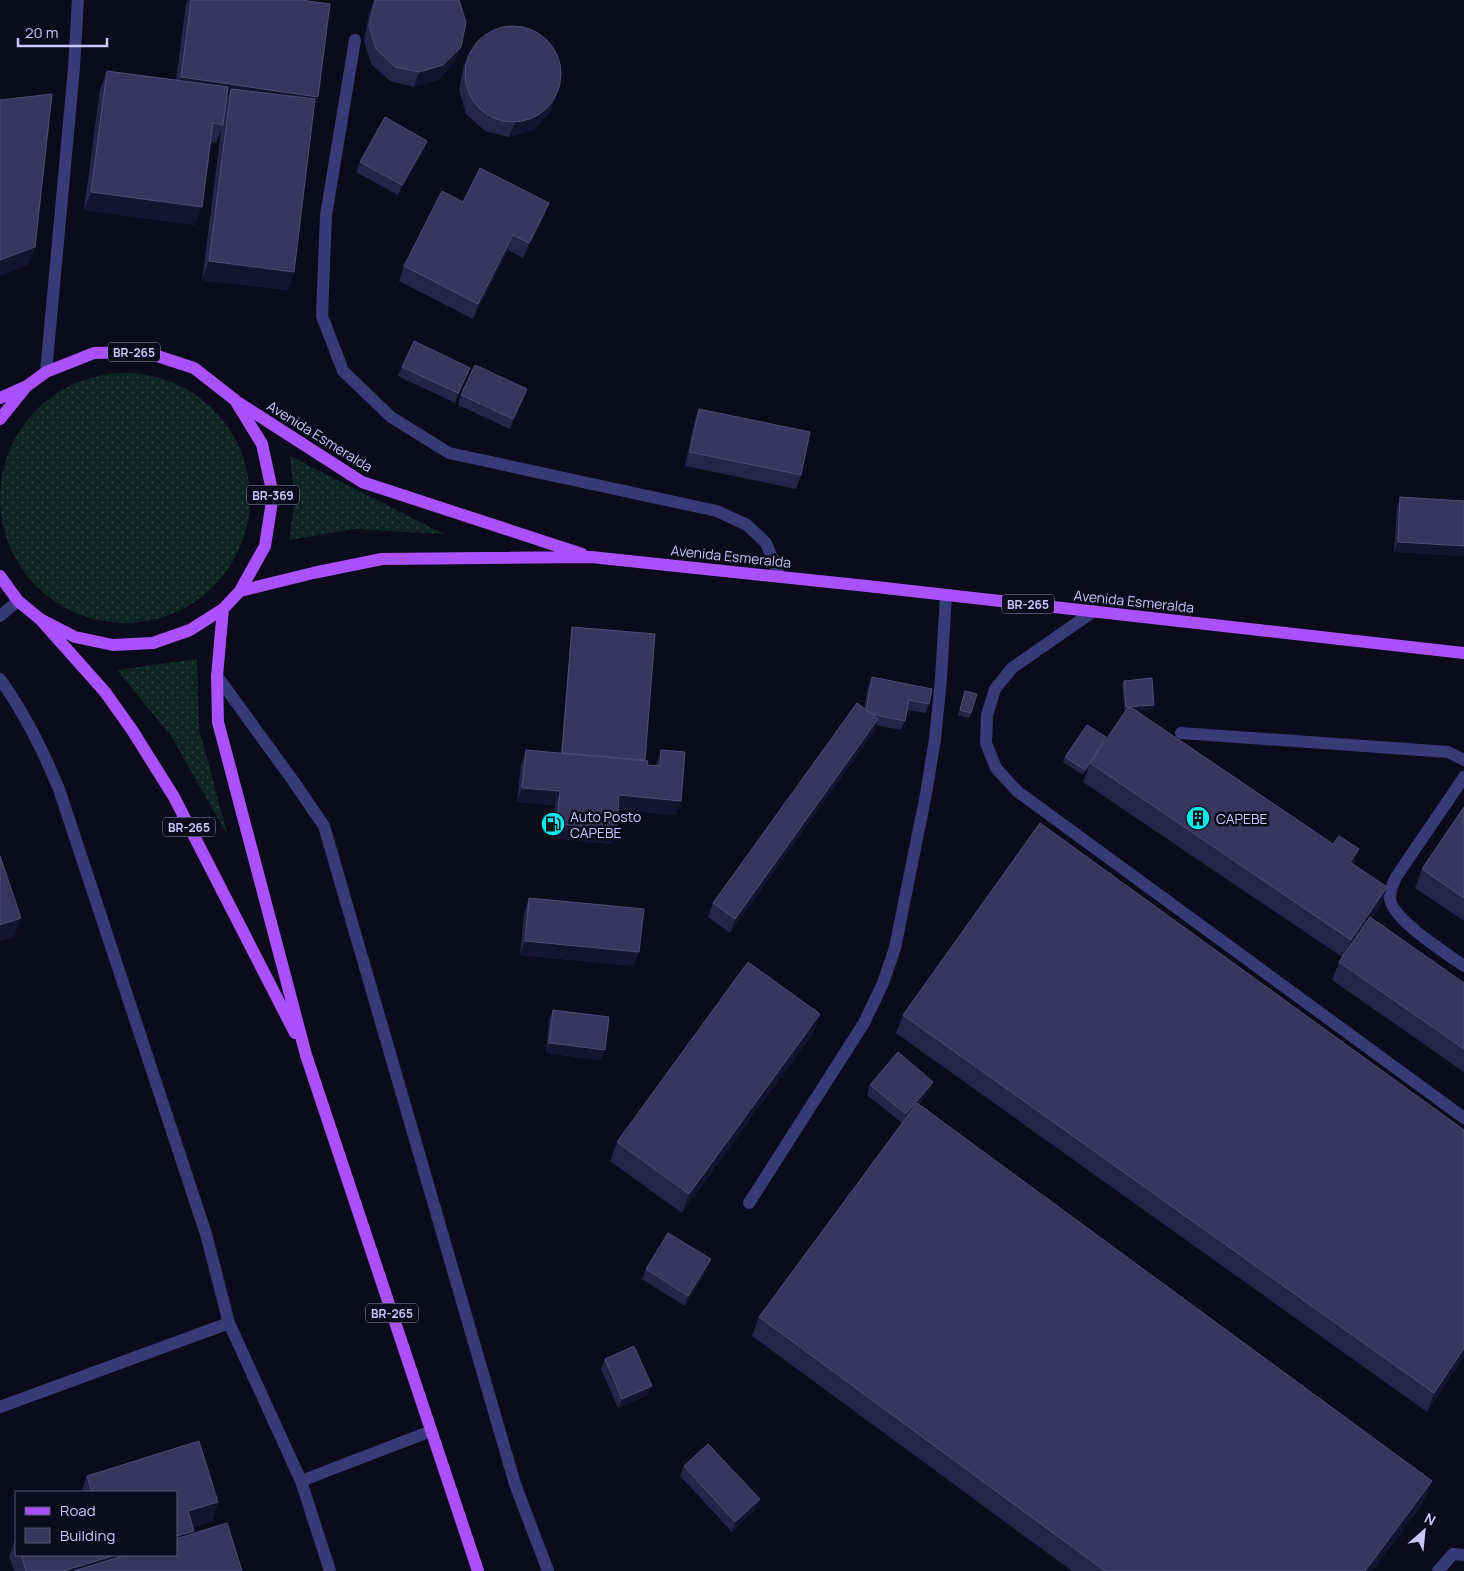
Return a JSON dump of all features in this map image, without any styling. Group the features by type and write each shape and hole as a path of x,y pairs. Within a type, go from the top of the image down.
{"main road":[{"name":"BR-265","path":"0,419 26,386 46,372 94,353 146,352 194,368 235,400"},
{"path":"0,398 26,386"},
{"name":"Avenida Esmeralda","path":"235,400 362,482 591,557"},
{"name":"BR-369","path":"223,609 240,591 264,546 273,495 262,444 235,400"},
{"name":"Avenida Esmeralda","path":"240,591 313,573 382,559 591,557 1464,653"},
{"name":"BR-265","path":"1,579 18,601 40,619 105,692 132,730 174,797 306,1055"},
{"name":"BR-265","path":"223,609 217,676 218,722 306,1055 478,1571"},
{"path":"40,619 75,637 123,645 153,643 190,630 223,609"}],"street":[{"path":"46,372 74,68 78,0"},
{"path":"355,40 326,215 322,316 343,372 391,418 449,453 717,511 747,525 766,543 780,577"},
{"path":"749,1203 864,1023 883,983 895,948 935,739 946,595"},
{"path":"0,616 18,601"},
{"path":"1094,611 1012,668 995,689 987,715 986,743 996,768 1017,791 1464,1118"},
{"path":"217,676 324,826 514,1484 548,1571"},
{"path":"0,679 14,698 38,740 59,789 206,1234 228,1323 301,1481 330,1571"},
{"path":"1181,732 1448,752 1464,760"},
{"path":"1464,777 1396,877 1390,890 1390,900 1395,911 1404,922 1464,966"},
{"path":"0,1407 228,1323"},
{"path":"301,1481 432,1431"},
{"path":"1438,1571 1453,1554 1464,1555"}],"green space":[{"path":"113,373 137,373 161,378 184,387 214,409 229,428 241,450 248,474 250,498 248,522 241,546 229,568 214,587 195,602 173,614 137,623 113,623 89,618 66,609 45,595 28,578 14,557 5,534 0,510 0,486 5,462 14,439 28,418 45,401 66,387 89,378"},
{"path":"290,456 444,534 354,529 289,540 295,500"},
{"path":"197,659 199,729 228,836 171,736 117,670"}],"building":[{"path":"191,0 301,0 330,4 318,97 181,77"},
{"path":"375,0 459,0 466,22 461,47 443,65 419,72 395,67 376,49 369,26"},
{"path":"513,26 531,30 547,40 557,56 561,74 557,92 547,108 531,118 513,122 495,118 479,108 469,92 465,74 469,56 479,40 495,30"},
{"path":"107,71 228,87 223,125 213,123 202,207 91,192"},
{"path":"231,89 315,99 294,272 209,261"},
{"path":"52,94 35,247 0,260 0,100"},
{"path":"385,117 427,141 402,185 360,162"},
{"path":"480,168 549,203 529,243 513,235 478,304 404,266 442,191 463,202"},
{"path":"414,341 470,368 458,393 402,367"},
{"path":"475,365 527,389 513,419 461,395"},
{"path":"699,409 810,432 801,475 690,452"},
{"path":"1400,497 1464,501 1464,546 1398,542"},
{"path":"572,627 655,634 645,760 562,753"},
{"path":"872,677 932,689 929,704 909,700 905,721 872,714 866,710"},
{"path":"1152,678 1154,705 1126,707 1124,681"},
{"path":"965,691 977,694 971,713 960,710"},
{"path":"857,703 878,719 735,919 713,903"},
{"name":"CAPEBE","path":"1129,706 1333,844 1339,836 1359,849 1350,862 1387,887 1351,940 1090,763"},
{"path":"1087,725 1106,737 1085,770 1065,757"},
{"path":"526,750 648,761 647,765 660,766 661,750 685,752 681,801 619,795 617,829 557,824 560,791 522,788"},
{"path":"1464,807 1464,898 1422,869"},
{"path":"1040,823 1464,1130 1464,1348 1434,1393 903,1015"},
{"path":"0,856 21,918 0,925"},
{"path":"529,898 644,909 639,952 525,941"},
{"path":"1370,917 1464,983 1464,1049 1339,962"},
{"path":"748,962 820,1014 689,1194 617,1142"},
{"path":"553,1010 609,1017 605,1050 549,1043"},
{"path":"898,1052 933,1082 906,1114 870,1085"},
{"path":"917,1103 1432,1481 1365,1571 1105,1571 759,1317"},
{"path":"668,1233 711,1259 688,1296 646,1269"},
{"path":"634,1346 652,1386 622,1399 605,1359"},
{"path":"199,1441 218,1502 188,1511 194,1531 178,1535 178,1491 92,1491 87,1476"},
{"path":"708,1444 760,1499 735,1522 684,1466"},
{"path":"227,1523 242,1571 74,1571 123,1556 178,1556 178,1538"},
{"path":"21,1556 113,1556 63,1571 26,1571"}],"place":[{"name":"CAPEBE","path":"1198,818"},
{"name":"Auto Posto CAPEBE","path":"553,824"}]}
